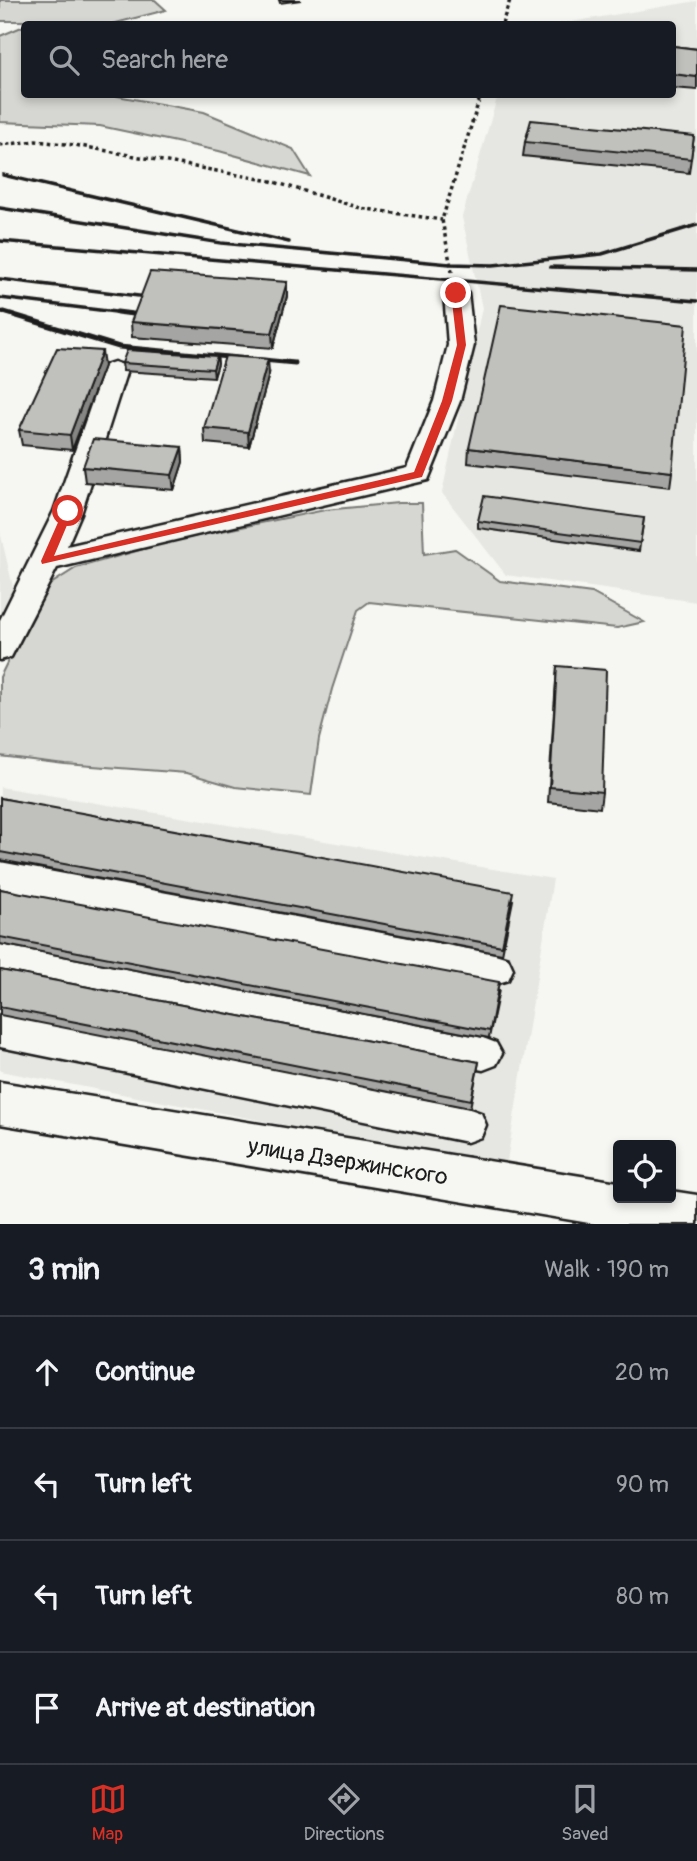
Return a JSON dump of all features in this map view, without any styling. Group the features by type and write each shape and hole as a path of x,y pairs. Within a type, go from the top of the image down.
{"main road":[{"name":"улица Дзержинского","path":"0,1104 697,1218"}],"lane":[{"path":"46,561 418,474 447,401 461,345 456,293"},
{"path":"0,649 46,561 68,511 114,370"},
{"path":"0,876 495,969"},
{"path":"0,960 483,1054"},
{"path":"0,1031 467,1125"}],"path":[{"path":"503,21 510,0"},
{"path":"450,253 442,220 480,98"},
{"path":"0,145 36,141 75,145 271,181 360,208 442,220"}],"shaded area":[{"path":"0,0 155,0 166,10 124,21 0,21"},
{"path":"697,1 697,602 506,575 442,493 482,308 462,217 497,98 676,98 676,21 577,21"},
{"path":"21,27 21,98 128,98 204,112 293,149 310,176 219,151 100,126 0,122 0,36"},
{"path":"422,503 424,554 455,549 500,581 592,593 644,622 617,628 369,602 358,610 332,689 319,739 311,795 235,787 187,773 0,756 0,677 43,589 76,568 172,541 325,510"},
{"path":"0,532 14,591 0,616"},
{"path":"0,787 553,879 506,1167 0,1071"}],"building":[{"path":"676,46 697,49 697,77 676,74"},
{"path":"531,120 694,136 691,159 525,142"},
{"path":"150,272 287,282 272,333 131,322"},
{"path":"501,305 686,325 672,472 469,448"},
{"path":"57,348 102,351 70,435 19,430"},
{"path":"127,350 217,356 213,369 122,363"},
{"path":"225,356 268,359 248,432 204,428"},
{"path":"93,439 182,447 172,475 83,467"},
{"path":"484,496 644,518 640,543 478,521"},
{"path":"557,666 606,670 602,792 550,787"},
{"path":"0,798 513,892 502,946 0,852"},
{"path":"0,889 499,982 490,1031 0,937"},
{"path":"0,970 479,1062 471,1100 0,1007"}],"railway":[{"path":"3,175 289,242"},
{"path":"0,208 221,243 450,264 493,265 602,254 697,225"},
{"path":"0,241 697,301"},
{"path":"550,267 697,270"},
{"path":"0,279 147,297"},
{"path":"0,298 132,314"},
{"path":"0,311 10,314"},
{"path":"4,312 119,347 295,363"},
{"path":"117,312 141,315"}],"route":[{"path":"68,511 46,561 418,474 447,401 461,345 456,293"}]}
